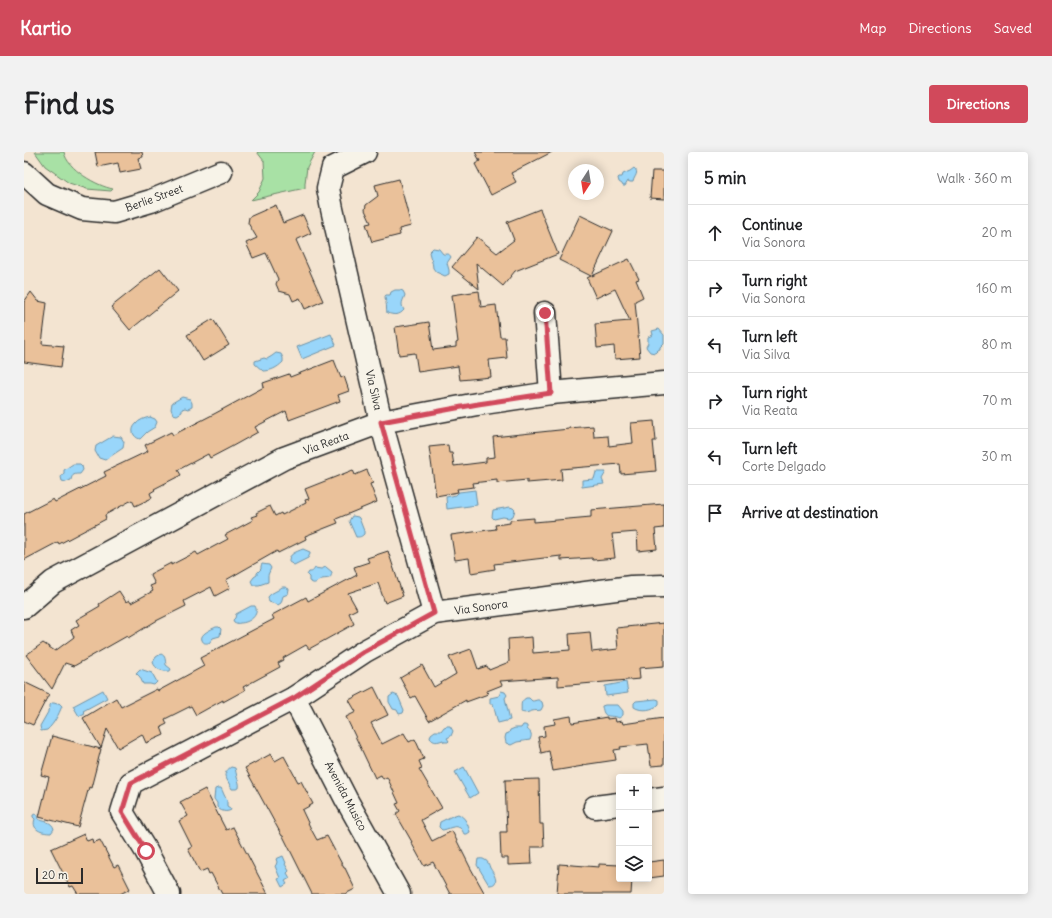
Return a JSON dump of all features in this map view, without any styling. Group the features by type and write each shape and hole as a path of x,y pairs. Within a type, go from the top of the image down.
{"street":[{"name":"Via Silva","path":"365,152 333,168 328,188 381,422 434,613"},
{"name":"Berlie Street","path":"24,173 47,194 82,209 114,212 151,202 221,172"},
{"path":"545,313 551,393"},
{"name":"Via Reata","path":"24,607 53,582 284,458 381,422 478,404 551,393 664,383"},
{"name":"Via Sonora","path":"169,894 146,851 122,812 131,783 294,698 365,651 434,613 631,587 664,586"},
{"name":"Avenida Musico","path":"294,698 346,799 399,894"},
{"path":"652,800 664,798"},
{"path":"595,807 616,804"}],"green space":[{"path":"35,152 64,152 71,165 84,176 113,189 111,191 87,189 69,183 45,166"},
{"path":"257,152 315,152 307,167 305,188 251,200 259,192 265,178 264,161"}],"water":[{"path":"634,168 637,173 633,182 628,181 625,186 623,186 619,182 618,178 622,177 623,174"},
{"path":"433,248 439,249 443,254 448,254 451,257 447,263 449,274 445,276 436,272 433,268 429,252"},
{"path":"395,290 403,291 405,295 402,304 404,310 396,314 387,313 385,296 390,295 391,292"},
{"path":"659,329 664,335 664,343 655,353 650,352 646,347 648,337 653,335 652,331"},
{"path":"331,334 336,345 302,359 297,347"},
{"path":"276,353 281,354 283,362 274,369 263,371 255,364 255,361 264,358 267,359"},
{"path":"182,397 190,399 192,407 182,409 182,412 177,415 173,414 171,409 172,403"},
{"path":"150,417 155,419 157,422 155,427 140,439 136,437 133,433 134,426 140,420"},
{"path":"113,436 121,437 124,442 123,448 105,460 99,458 95,451 96,446"},
{"path":"73,464 80,464 83,470 80,474 73,475 71,480 66,482 62,481 61,477 64,470"},
{"path":"596,472 606,472 602,479 604,484 582,487 582,480 594,479"},
{"path":"475,490 477,505 447,509 446,497 456,495 459,492"},
{"path":"510,507 515,510 513,516 509,518 503,517 494,519 492,517 493,510"},
{"path":"352,516 359,518 364,531 364,534 360,537 356,537 349,521"},
{"path":"303,549 310,552 308,558 294,565 289,562 291,555"},
{"path":"262,564 269,565 271,568 268,575 268,582 253,585 251,581 261,569"},
{"path":"326,567 332,572 330,577 315,583 309,581 309,577 307,575 309,572 313,571 315,568 321,569"},
{"path":"282,587 289,589 288,594 283,596 281,603 278,605 269,602 269,595"},
{"path":"251,606 255,606 256,609 253,618 243,623 234,622 233,620 236,614"},
{"path":"216,627 221,629 220,636 213,638 209,643 204,643 202,636 206,632"},
{"path":"161,654 165,657 166,665 171,669 170,671 159,670 155,666 153,662 156,657"},
{"path":"140,669 152,673 157,682 154,685 143,684 140,677 136,673"},
{"path":"626,682 628,693 606,696 605,686"},
{"path":"103,690 107,698 83,711 85,713 79,716 73,706"},
{"path":"501,691 505,692 507,695 505,698 510,720 498,723 493,704 490,704 490,698 499,696"},
{"path":"393,694 398,696 404,710 403,713 399,714 397,710 393,709 389,702 389,697"},
{"path":"526,698 529,698 532,701 538,700 542,702 543,706 541,710 526,713 521,712 522,703"},
{"path":"659,700 659,704 651,709 644,710 634,707 634,703 636,701"},
{"path":"52,703 59,703 62,706 52,725 47,730 41,731 40,726"},
{"path":"618,705 623,711 623,715 619,718 605,715 602,706"},
{"path":"523,725 527,726 527,729 531,733 530,740 517,742 511,745 506,743 506,734 515,728 521,728"},
{"path":"447,726 450,726 453,731 451,736 447,738 449,741 448,742 444,742 443,740 437,742 431,740 431,734 435,731 441,731"},
{"path":"231,767 235,768 239,783 239,788 236,789 232,789 225,776"},
{"path":"464,767 478,793 470,798 455,772"},
{"path":"221,788 227,799 227,806 231,810 223,811 217,807 217,803 214,799 215,789"},
{"path":"35,814 37,815 38,819 52,824 54,829 51,833 38,830 36,828 34,823 35,819 33,817"},
{"path":"458,814 466,821 470,832 464,834 458,827 442,830 439,827 440,822"},
{"path":"283,856 289,871 287,873 290,878 285,881 287,884 282,887 278,879 280,878 275,866 277,862 276,859"},
{"path":"478,859 483,859 488,862 496,879 493,885 489,885 477,865"}],"building":[{"path":"95,152 142,152 143,157 138,158 141,169 120,173 118,163 98,167"},
{"path":"475,152 552,152 511,173 516,182 491,195 475,164 480,161"},
{"path":"652,171 664,171 664,199 650,198"},
{"path":"399,179 411,226 399,229 400,235 372,242 366,224 371,223 365,210 366,205 378,196 375,185"},
{"path":"276,205 283,223 303,215 311,233 296,240 323,301 305,309 300,298 293,301 290,294 279,291 276,284 278,279 266,253 253,258 246,243 257,238 248,223 249,217"},
{"path":"540,209 558,254 515,271 503,286 476,263 479,289 452,267 477,237 497,253 514,240 507,222"},
{"path":"580,215 613,231 592,276 629,259 639,279 636,280 643,297 635,301 640,357 615,359 614,346 597,348 595,324 630,321 615,289 596,298 587,278 591,276 559,260"},
{"path":"160,268 178,291 130,330 111,307"},
{"path":"479,291 481,307 496,305 500,337 505,337 507,358 489,360 491,377 460,380 458,366 418,372 415,353 399,355 395,327 429,322 433,350 456,347 456,343 458,342 452,295"},
{"path":"31,292 38,301 47,303 42,344 64,346 61,367 24,362 24,302"},
{"path":"213,319 229,345 203,361 187,335"},
{"path":"334,360 341,378 344,376 349,391 338,395 340,401 289,420 286,411 255,427 258,432 231,447 210,458 208,454 178,470 181,475 154,489 155,490 150,493 152,498 135,506 132,500 105,515 106,519 59,544 58,542 24,560 24,514 53,499 55,502 106,476 104,472 148,451 145,445 171,432 173,435 214,414 264,387 263,383 289,374 290,377"},
{"path":"654,421 656,441 653,441 656,471 621,474 620,464 561,469 562,480 527,483 527,480 497,483 497,480 473,483 474,487 457,489 458,492 436,496 429,447 448,445 449,453 452,453 454,466 486,462 486,458 495,457 493,437 593,426 594,437 608,436 609,446 633,443 631,423"},
{"path":"353,470 355,475 367,470 373,483 370,484 377,502 336,519 338,523 305,536 306,539 278,553 277,551 226,580 230,588 215,596 211,587 184,601 186,606 156,621 128,638 127,636 74,666 65,663 52,689 26,655 43,643 55,651 74,637 71,630 79,625 76,620 100,606 99,604 119,591 126,602 129,600 131,603 153,591 150,586 155,584 150,574 196,552 198,555 228,539 225,535 253,520 251,517 257,515 256,513 270,506 275,516 281,513 282,515 306,503 305,500 309,499 305,489"},
{"path":"664,504 664,528 655,529 657,549 638,551 637,532 612,534 615,558 561,560 561,556 494,564 495,569 471,573 469,558 455,560 451,535 496,529 495,525 510,523 510,520 534,518 534,522 591,517 591,510"},
{"path":"388,551 403,596 385,603 378,583 348,593 357,609 349,613 354,624 309,649 306,645 283,658 284,660 278,663 280,667 243,687 245,690 223,702 223,700 196,715 191,706 165,719 167,724 161,727 164,735 146,743 142,734 118,748 107,729 101,748 83,718 116,698 121,707 157,689 158,691 204,666 200,658 274,619 272,615 306,597 308,601 357,575 354,567 369,562 367,558"},
{"path":"664,623 664,666 639,668 640,679 558,686 558,677 500,681 502,685 487,691 488,694 466,702 466,700 429,721 415,696 411,698 400,678 422,665 434,687 456,674 449,657 471,649 478,669 487,666 489,670 509,662 508,639 532,637 533,653 570,650 569,634 590,632 592,652 618,649 616,628"},
{"path":"24,682 49,694 33,725 24,721"},
{"path":"374,687 388,715 371,723 382,744 404,733 409,742 415,739 424,759 419,761 422,768 419,769 442,808 421,820 432,841 452,831 485,894 450,894 433,862 424,866 411,842 396,814 400,811 396,804 399,803 387,777 383,779 381,775 375,778 346,717 356,712 349,700"},
{"path":"571,716 572,723 607,717 607,719 615,718 616,722 622,721 623,724 664,718 664,765 651,766 648,744 620,747 621,749 614,750 616,760 553,771 549,751 541,753 538,737 545,736 544,726 555,724 554,719"},
{"path":"52,736 101,749 91,788 89,787 78,827 39,817 49,777 41,775"},
{"path":"271,754 275,761 284,756 298,782 301,781 313,804 302,810 311,829 317,840 327,836 355,889 345,894 312,894 283,836 245,768"},
{"path":"539,779 540,824 543,824 544,847 531,847 532,864 508,865 508,858 501,858 500,832 507,832 505,780"},
{"path":"205,789 226,830 233,827 268,894 222,894 211,873 209,874 207,869 200,872 188,849 192,847 179,821 188,816 180,802"},
{"path":"84,834 87,841 92,839 93,843 100,840 114,867 118,865 130,889 120,894 78,894 73,886 70,887 51,849"},
{"path":"664,860 664,876 652,878 652,862"},
{"path":"559,864 599,867 599,864 616,865 616,882 632,882 631,894 557,894"}],"route":[{"path":"146,851 122,812 131,783 294,698 365,651 434,613 381,422 478,404 551,393 545,313"}]}
